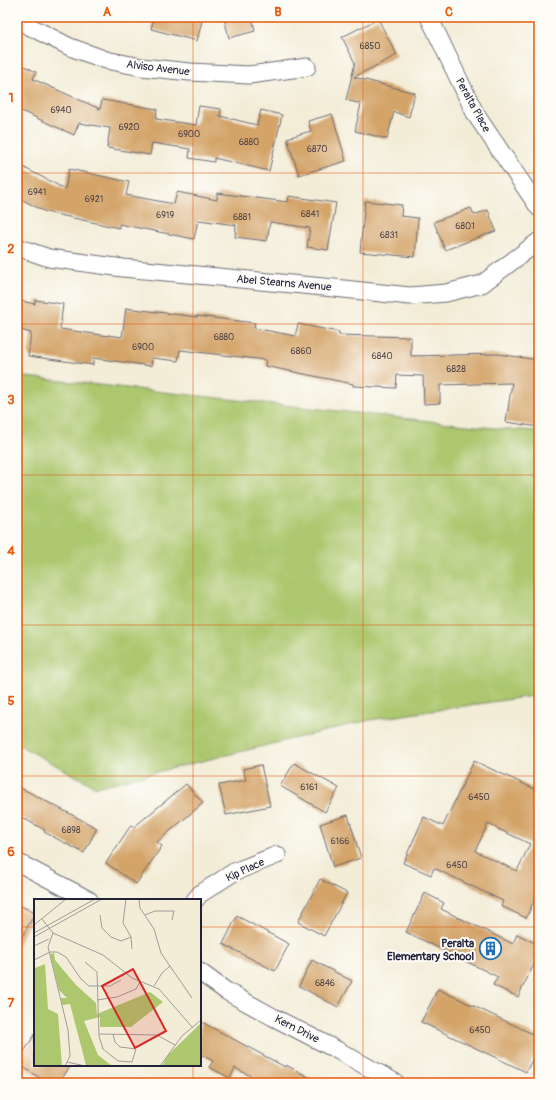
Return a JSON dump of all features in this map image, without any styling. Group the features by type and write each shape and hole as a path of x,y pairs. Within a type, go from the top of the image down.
{"street":[{"name":"Peralta Place","path":"429,17 476,115 539,208"},
{"name":"Alviso Avenue","path":"17,20 70,47 106,60 141,67 190,72 248,75 307,67"},
{"name":"Abel Stearns Avenue","path":"17,247 49,258 123,268 410,296 446,293 482,284 539,241"},
{"name":"Kip Place","path":"196,899 200,894 234,872 277,855"},
{"path":"17,862 87,899"},
{"name":"Kern Drive","path":"201,973 226,991 396,1083"}],"green space":[{"path":"17,376 503,429 539,431 539,695 370,720 96,787 17,744"}],"building":[{"path":"154,17 203,17 197,41 151,29"},
{"path":"224,17 252,17 255,31 229,38"},
{"path":"378,19 397,55 354,77 415,93 409,117 394,112 387,139 355,131 361,104 346,100 355,63 342,37"},
{"path":"17,62 36,72 33,79 100,109 102,100 157,109 156,119 196,125 199,106 221,109 220,116 257,125 261,110 282,115 269,171 214,158 214,162 189,158 190,149 152,143 150,155 107,148 110,128 79,123 74,135 17,109"},
{"path":"332,114 346,161 299,175 287,138 311,131 308,121"},
{"path":"17,164 65,189 69,169 129,182 126,195 174,204 177,192 217,200 217,193 288,202 289,196 336,203 328,250 307,247 310,228 270,222 267,241 235,237 236,225 198,220 194,239 119,224 119,228 46,212 17,197"},
{"path":"365,201 402,205 401,216 418,218 415,257 360,252"},
{"path":"471,208 474,215 488,210 496,231 445,250 434,222"},
{"path":"17,300 35,304 35,300 63,304 60,329 108,336 122,337 126,308 255,323 254,328 295,336 298,324 339,332 339,335 411,337 411,356 497,354 539,360 539,427 506,422 512,383 440,385 440,403 424,404 423,376 397,375 396,388 353,386 353,384 265,366 266,360 180,350 178,361 152,358 151,366 93,358 93,365 28,356 31,333 17,329"},
{"path":"474,761 539,791 539,890 526,918 501,906 503,901 434,868 431,875 403,863 424,817 443,826","holes":["488,824 530,844 517,871 475,851"]},
{"path":"294,763 339,788 325,812 280,786"},
{"path":"261,765 270,806 226,815 219,785 246,780 243,769"},
{"path":"186,784 203,803 157,842 162,846 136,884 106,863 131,825 134,827"},
{"path":"17,786 97,828 84,853 44,832 45,830 17,815"},
{"path":"348,815 361,858 333,867 320,824"},
{"path":"320,879 347,893 324,936 298,922"},
{"name":"Peralta Elementary School","path":"425,893 444,903 441,909 513,944 517,934 539,945 539,954 518,997 493,985 498,977 406,932"},
{"path":"17,904 34,912 34,915 17,946"},
{"path":"237,916 289,944 275,971 223,944"},
{"path":"312,960 352,981 338,1007 299,986"},
{"name":"Peralta Elementary School","path":"438,989 539,1037 539,1046 526,1072 421,1022"},
{"path":"201,1022 285,1067 286,1065 320,1083 264,1083 235,1068 230,1078 209,1067 213,1061 201,1055"},
{"path":"34,1036 34,1066 70,1066 59,1083 48,1083 17,1063"}],"place":[{"name":"Peralta Elementary School","path":"490,949"}]}
